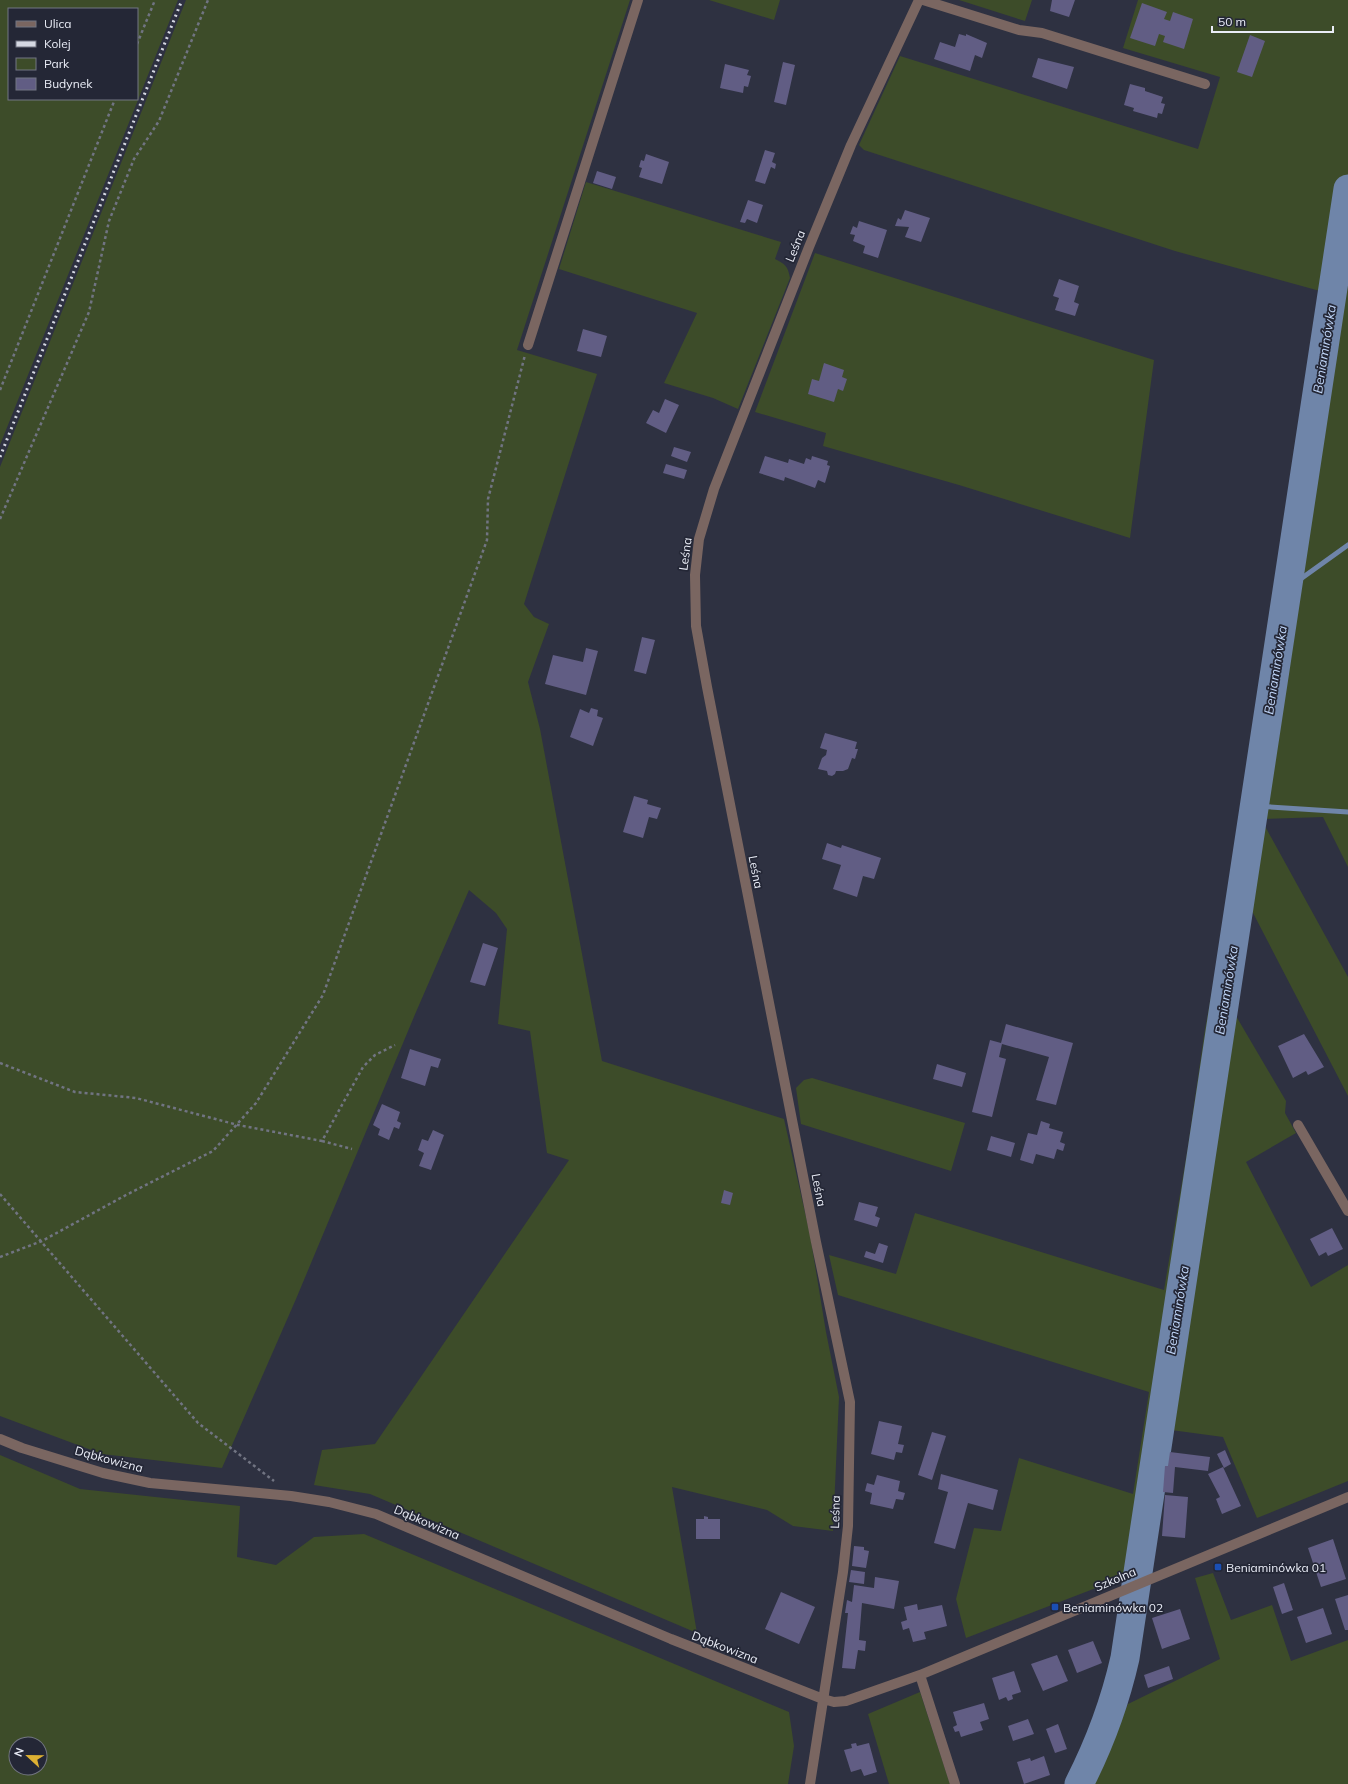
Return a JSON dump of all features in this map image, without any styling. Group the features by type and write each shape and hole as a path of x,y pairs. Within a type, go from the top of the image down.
{"street":[{"path":"528,345 638,0"},
{"name":"Leśna","path":"810,1784 843,1572 848,1526 850,1402 814,1234 707,687 696,626 695,575 699,539 714,489 794,283 851,145 919,0"},
{"path":"923,0 1019,30 1042,33 1205,84"},
{"path":"1298,1125 1348,1211"},
{"name":"Dąbkowizna","path":"0,1439 22,1448 103,1473 150,1483 290,1496 329,1502 376,1514 671,1639 824,1699"},
{"name":"Szkolna","path":"824,1699 834,1702 846,1701 920,1675 1152,1578 1188,1569 1348,1497"},
{"path":"920,1675 955,1784"}],"path":[{"path":"138,41 154,0"},
{"path":"0,519 89,312 109,221 117,201 134,159 159,121 208,0"},
{"path":"0,390 116,100"},
{"path":"0,1258 42,1241 126,1194 213,1151 238,1125 256,1103 323,995 486,540 488,499 528,345"},
{"path":"322,1141 363,1067 375,1055 395,1045"},
{"path":"0,1063 75,1092 136,1098 238,1125 322,1141 352,1149"},
{"path":"0,1194 198,1423 274,1482"}],"green space":[{"path":"0,0 178,0 0,445"},
{"path":"186,0 630,0 517,350 597,374 524,604 534,617 549,624 528,682 540,729 602,1061 784,1119 810,1235 826,1332 839,1397 833,1531 793,1526 767,1510 672,1487 697,1633 370,1494 314,1485 322,1450 375,1444 569,1160 547,1153 530,1031 498,1024 507,929 496,913 469,890 416,1012 296,1299 222,1468 102,1454 0,1416 0,467"},
{"path":"709,0 780,0 774,20"},
{"path":"959,0 1032,0 1025,21"},
{"path":"1138,0 1348,0 1348,867 1323,817 1261,819 1348,977 1348,1096 1252,911 1236,1016 1286,1101 1285,1113 1296,1133 1246,1162 1311,1287 1348,1265 1348,1481 1257,1518 1223,1437 1171,1430 1149,1565 1123,1575 1122,1578 966,1638 956,1599 974,1528 1001,1531 1019,1458 1133,1494 1149,1392 838,1295 829,1255 896,1274 915,1213 1164,1290 1188,1146 1205,1029 1221,942 1265,642 1320,291 1175,251 864,150 859,145 900,56 1198,149 1220,77 1123,48"},
{"path":"586,182 781,242 775,259 786,266 790,278 738,409 713,398 664,383 697,313 559,269"},
{"path":"815,253 1154,360 1130,538 959,485 823,446 826,433 755,412"},
{"path":"812,1078 965,1123 951,1171 801,1124 796,1088 804,1080"},
{"path":"0,1455 80,1489 240,1506 237,1557 276,1565 314,1537 364,1534 789,1712 794,1746 788,1784 0,1784"},
{"path":"1213,1573 1231,1620 1272,1605 1291,1661 1348,1640 1348,1784 1090,1784 1128,1704 1220,1659 1195,1578"},
{"path":"920,1692 950,1784 889,1784 868,1714"}],"building":[{"path":"1052,0 1075,0 1069,17 1050,11"},
{"path":"1142,3 1167,12 1164,19 1170,21 1173,12 1193,19 1184,49 1163,42 1165,36 1159,34 1155,46 1130,38"},
{"path":"959,34 966,36 966,34 987,43 982,58 975,55 970,71 934,59 940,42 955,47"},
{"path":"1250,35 1265,41 1252,77 1237,72"},
{"path":"1038,58 1074,67 1067,89 1032,77"},
{"path":"783,62 795,65 786,105 774,102"},
{"path":"725,64 749,70 747,75 751,76 748,87 744,86 743,93 720,88"},
{"path":"1130,84 1145,88 1145,91 1163,97 1161,103 1165,104 1162,114 1158,113 1157,118 1133,111 1134,108 1124,105"},
{"path":"765,150 775,153 772,162 776,164 775,169 771,167 765,184 755,181"},
{"path":"646,154 669,162 662,184 639,177 642,168 639,167 641,160 644,161"},
{"path":"597,171 616,177 612,189 593,183"},
{"path":"748,200 763,205 757,223 747,219 745,223 740,222"},
{"path":"905,210 930,218 921,242 905,237 909,227 895,226 898,218 901,220"},
{"path":"859,221 887,230 878,258 863,253 865,246 853,241 855,235 850,234 853,226 857,228"},
{"path":"1059,279 1079,286 1074,302 1079,304 1075,316 1055,310 1059,298 1053,296"},
{"path":"583,329 607,336 601,357 577,351"},
{"path":"824,363 844,370 842,377 847,379 843,391 838,389 834,402 808,394 812,379 819,381"},
{"path":"665,399 679,405 666,433 646,423 653,410 659,413"},
{"path":"674,447 691,452 687,462 671,456"},
{"path":"765,456 788,463 789,459 804,464 806,458 811,460 812,456 828,461 827,465 830,466 825,483 818,480 815,488 785,477 784,481 759,473"},
{"path":"666,464 687,470 684,479 663,473"},
{"path":"642,637 655,640 646,674 634,671"},
{"path":"586,648 598,651 586,695 545,684 553,655 583,662"},
{"path":"591,708 598,710 597,716 603,718 593,746 570,737 580,709 589,713"},
{"path":"825,733 857,742 855,749 858,749 855,759 852,758 848,769 836,771 832,776 828,775 827,771 818,769 822,758 826,755 827,750 820,748"},
{"path":"634,796 648,800 647,804 661,808 657,819 649,817 643,838 623,832"},
{"path":"827,843 841,848 842,845 881,858 874,879 863,876 857,897 833,889 841,865 822,859"},
{"path":"483,943 498,948 485,986 470,982"},
{"path":"1006,1024 1073,1043 1056,1105 1036,1100 1049,1057 1002,1044 999,1057 1006,1059 992,1117 972,1112 990,1040 1001,1043"},
{"path":"1304,1034 1324,1067 1308,1075 1306,1071 1293,1078 1278,1046"},
{"path":"410,1049 441,1059 438,1068 431,1066 425,1086 401,1078"},
{"path":"937,1064 966,1073 962,1087 933,1079"},
{"path":"382,1104 400,1112 397,1121 401,1123 399,1129 394,1127 389,1140 378,1135 380,1129 373,1125"},
{"path":"1041,1121 1050,1124 1049,1128 1063,1132 1060,1142 1065,1144 1063,1151 1057,1149 1054,1159 1036,1154 1033,1164 1020,1160 1028,1133 1037,1135"},
{"path":"433,1130 444,1135 431,1170 419,1166 424,1153 418,1150 422,1139 428,1141"},
{"path":"991,1136 1015,1143 1011,1157 987,1150"},
{"path":"724,1190 733,1193 730,1205 721,1203"},
{"path":"859,1202 878,1207 875,1216 880,1218 877,1227 854,1220"},
{"path":"1332,1228 1343,1249 1328,1256 1326,1252 1319,1256 1310,1239"},
{"path":"879,1243 888,1246 883,1263 864,1257 866,1251 875,1254"},
{"path":"879,1421 902,1426 898,1444 904,1445 902,1453 896,1452 894,1460 871,1454"},
{"path":"932,1432 946,1436 932,1480 918,1475"},
{"path":"1225,1450 1231,1464 1224,1468 1217,1454"},
{"path":"1170,1452 1210,1457 1208,1471 1175,1467 1173,1493 1163,1492 1165,1466 1168,1466"},
{"path":"1223,1467 1241,1506 1222,1514 1216,1499 1220,1497 1208,1474"},
{"path":"941,1474 998,1490 993,1510 968,1503 955,1549 934,1543 948,1492 938,1489"},
{"path":"877,1475 900,1481 898,1491 905,1493 903,1500 896,1499 893,1509 870,1504 872,1493 865,1491 867,1483 874,1485"},
{"path":"1165,1495 1188,1497 1185,1538 1162,1536"},
{"path":"704,1516 708,1517 708,1519 720,1519 720,1539 696,1539 696,1519 704,1519"},
{"path":"1333,1539 1346,1579 1321,1587 1308,1548"},
{"path":"854,1546 864,1547 864,1550 869,1551 866,1568 852,1566"},
{"path":"851,1570 865,1572 864,1584 849,1582"},
{"path":"875,1577 899,1581 894,1609 862,1603 859,1640 866,1641 865,1651 858,1650 855,1669 842,1668 848,1613 845,1613 847,1600 852,1602 854,1585 874,1588"},
{"path":"1284,1583 1293,1610 1282,1614 1273,1587"},
{"path":"781,1592 815,1607 799,1644 765,1629"},
{"path":"1348,1595 1348,1630 1345,1630 1335,1599"},
{"path":"917,1604 918,1610 942,1605 947,1626 924,1632 926,1639 913,1642 909,1628 903,1630 901,1622 907,1620 904,1607"},
{"path":"1323,1608 1332,1634 1306,1643 1297,1617"},
{"path":"1180,1609 1190,1639 1162,1649 1152,1618"},
{"path":"1093,1641 1102,1663 1077,1673 1068,1650"},
{"path":"1057,1655 1068,1681 1043,1691 1031,1664"},
{"path":"1169,1666 1173,1679 1148,1688 1144,1675"},
{"path":"1014,1671 1021,1692 1012,1695 1013,1699 1008,1701 1006,1697 999,1700 992,1678"},
{"path":"984,1703 989,1719 980,1722 983,1730 961,1737 959,1731 955,1732 953,1727 957,1725 953,1712"},
{"path":"1028,1719 1034,1734 1013,1741 1008,1726"},
{"path":"1058,1724 1067,1749 1055,1753 1046,1729"},
{"path":"856,1743 857,1746 869,1743 877,1772 864,1776 861,1769 851,1772 844,1750 852,1748 851,1744"},
{"path":"1044,1756 1050,1775 1024,1784 1017,1762 1030,1758 1031,1761"}],"waterway":[{"name":"Beniaminówka","path":"1079,1784 1094,1753 1106,1722 1117,1690 1125,1658 1348,189"},
{"path":"1288,588 1348,545"},
{"path":"1255,806 1348,812"}],"railway":[{"path":"0,457 182,0"}],"place":[{"name":"Beniaminówka 01","path":"1218,1567"},
{"name":"Beniaminówka 02","path":"1055,1607"}]}
